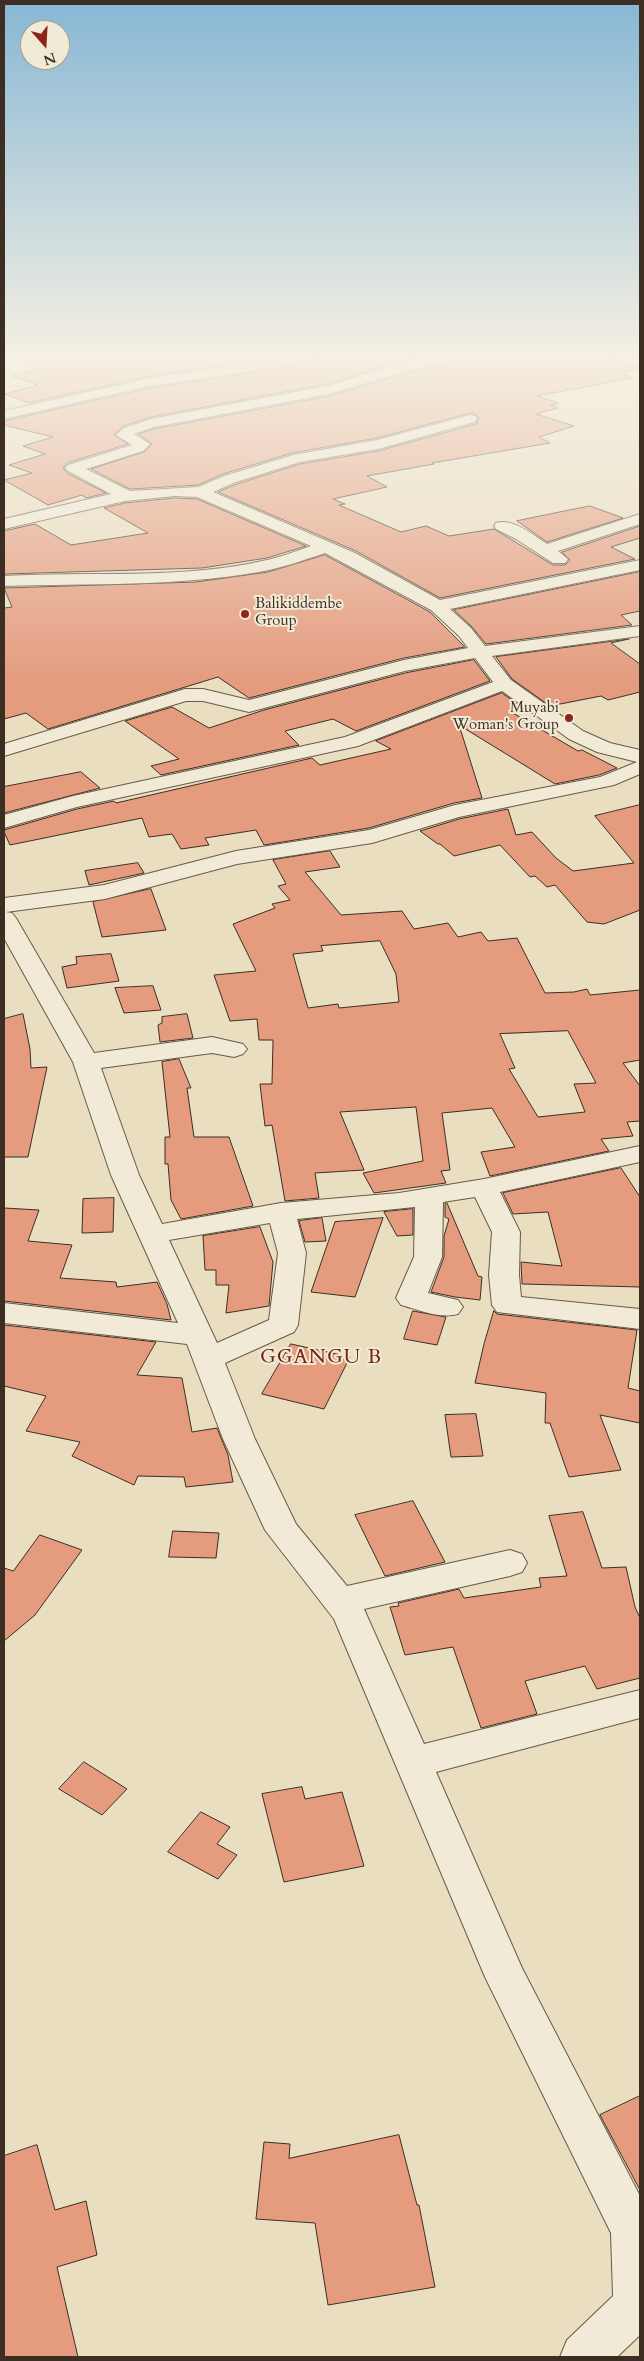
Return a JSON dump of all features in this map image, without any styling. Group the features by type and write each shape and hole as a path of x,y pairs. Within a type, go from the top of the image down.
{"street":[{"path":"85,464 73,468 127,496"},
{"path":"200,492 230,479 278,464"},
{"path":"4,524 127,496 180,491 200,492 364,565 437,606 465,632 478,652 504,684 576,735 604,748 640,756"},
{"path":"545,550 640,519"},
{"path":"502,526 586,576"},
{"path":"4,581 127,578 234,570 280,562 326,547"},
{"path":"437,606 640,565"},
{"path":"4,750 185,695 203,694 249,706 395,668 478,652 640,631"},
{"path":"4,822 73,802 351,742 504,684"},
{"path":"4,905 105,892 236,858 372,836 455,811 608,781 640,767"},
{"path":"4,918 86,1062 125,1175 203,1347 239,1440 282,1530 349,1613 505,1977 637,2229 638,2308 584,2357"},
{"path":"86,1062 212,1046 234,1048"},
{"path":"152,1234 281,1212 399,1200 484,1187 640,1154"},
{"path":"484,1187 506,1232 504,1275 507,1305 640,1319"},
{"path":"430,1195 428,1257 411,1298 448,1307"},
{"path":"4,1313 203,1347 283,1325 292,1253 281,1212"},
{"path":"340,1601 510,1563"},
{"path":"414,1762 640,1704"}],"building":[{"path":"66,464 63,468 67,473 106,493 86,498 82,495 48,505 4,480 32,473 9,465"},
{"path":"106,464 255,464 223,474 198,485 130,489 91,469"},
{"path":"299,464 433,464 367,476 387,487 333,499 345,504 339,505 401,532 426,526 449,536 494,529 553,565 565,565 570,560 562,552 640,526 640,538 611,547 635,559 440,598 356,551 218,492"},
{"path":"175,498 197,499 306,546 267,558 202,568 4,574 4,531 35,524 71,545 148,533 104,508 125,503"},
{"path":"590,506 623,518 547,542 517,521"},
{"path":"325,555 430,612 465,647 404,658 249,698 218,677 48,729 26,713 4,719 4,608 12,607 4,588 196,582 268,572"},
{"path":"640,572 640,611 621,615 632,625 486,644 454,610"},
{"path":"629,639 611,643 640,664 640,692 608,700 601,696 550,706 512,679 496,657"},
{"path":"474,660 490,681 356,731 333,719 285,731 299,745 161,775 151,766 179,759 125,721 172,707 209,728 264,710 405,673"},
{"path":"502,693 526,710 513,713 578,751 582,750 617,768 599,775 555,784 459,725 482,798 454,803 369,828 264,845 256,830 205,838 209,845 181,849 172,834 149,837 142,818 10,845 4,832 4,830 77,809 114,801 116,803 312,758 320,765 391,749 376,741"},
{"path":"81,772 100,788 4,813 4,787"},
{"path":"640,805 640,910 604,924 587,922 555,885 547,887 535,876 530,877 500,845 454,856 420,831 459,819 508,809 516,835 532,832 556,858 573,871 634,863 595,816"},
{"path":"330,851 340,867 305,872 341,915 402,911 414,929 448,923 458,937 481,932 488,941 517,938 545,993 574,992 587,989 590,995 640,990 640,1060 623,1063 640,1086 640,1121 627,1122 633,1136 601,1139 609,1151 490,1176 481,1152 515,1147 492,1108 442,1113 450,1170 441,1171 446,1183 374,1193 363,1173 423,1161 416,1107 340,1112 364,1170 315,1173 319,1198 285,1201 272,1125 265,1126 260,1084 272,1084 273,1040 259,1040 257,1019 230,1021 214,975 256,971 233,924 275,908 272,904 290,900 278,886 286,884 273,860","holes":["380,941 396,974 399,1002 339,1008 338,1004 308,1008 293,954 323,951 321,946","568,1031 596,1083 574,1084 585,1112 538,1117 509,1069 515,1068 500,1034"]},
{"path":"138,863 144,873 89,885 85,871"},
{"path":"151,889 166,930 102,937 93,902"},
{"path":"111,954 119,981 67,988 62,967 77,964 76,957"},
{"path":"153,986 161,1010 124,1013 115,988"},
{"path":"23,1014 30,1049 31,1068 47,1067 28,1157 4,1157 4,1019"},
{"path":"187,1014 193,1038 160,1042 158,1025 162,1023 162,1017"},
{"path":"179,1059 191,1088 187,1088 194,1137 229,1137 253,1206 181,1219 171,1200 168,1164 165,1164 165,1137 170,1137 162,1062"},
{"path":"621,1168 640,1197 640,1287 522,1284 521,1262 562,1266 548,1212 513,1214 503,1193"},
{"path":"114,1198 113,1232 82,1233 83,1199"},
{"path":"447,1203 478,1276 482,1277 480,1300 431,1292 444,1257 444,1236 449,1219 445,1217 445,1204"},
{"path":"4,1208 39,1210 28,1241 72,1245 60,1278 116,1282 117,1287 157,1282 167,1304 171,1320 4,1301"},
{"path":"413,1209 413,1235 397,1236 384,1212"},
{"path":"322,1218 326,1241 305,1242 299,1221"},
{"path":"383,1218 355,1297 311,1292 335,1222"},
{"path":"260,1227 273,1262 269,1306 226,1313 229,1285 216,1285 216,1270 205,1270 203,1236"},
{"path":"413,1311 446,1317 437,1345 404,1339"},
{"path":"494,1311 497,1314 637,1330 628,1388 640,1391 640,1423 600,1415 621,1470 569,1477 550,1423 545,1423 546,1393 475,1383"},
{"path":"4,1325 156,1342 137,1375 182,1378 192,1432 217,1428 228,1455 233,1482 186,1487 184,1477 138,1476 134,1485 72,1456 80,1442 26,1431 46,1396 4,1386"},
{"path":"291,1344 350,1357 324,1409 262,1394"},
{"path":"476,1414 483,1456 451,1457 445,1415"},
{"path":"413,1501 445,1562 385,1576 355,1515"},
{"path":"583,1512 602,1568 626,1567 635,1607 640,1618 640,1678 597,1689 585,1666 525,1681 537,1714 481,1728 453,1647 405,1655 390,1607 399,1606 398,1603 459,1589 464,1598 541,1587 539,1578 567,1576 549,1516"},
{"path":"173,1531 219,1533 216,1558 169,1557"},
{"path":"40,1535 82,1550 35,1615 4,1641 4,1568 13,1571"},
{"path":"84,1762 127,1789 102,1815 59,1789"},
{"path":"302,1787 305,1799 342,1792 364,1866 284,1882 262,1794"},
{"path":"201,1812 230,1827 217,1844 237,1855 218,1879 168,1852"},
{"path":"640,2096 640,2190 600,2115"},
{"path":"399,2135 417,2205 419,2205 435,2287 328,2305 315,2223 256,2219 264,2142 290,2144 289,2158"},
{"path":"37,2145 55,2210 86,2201 97,2255 57,2267 78,2357 4,2357 4,2156"}],"place":[{"name":"Balikiddembe Group","path":"245,614"},
{"name":"Muyabi Woman's Group","path":"569,718"}],"district":[{"name":"GGANGU B","path":"321,1358"}]}
